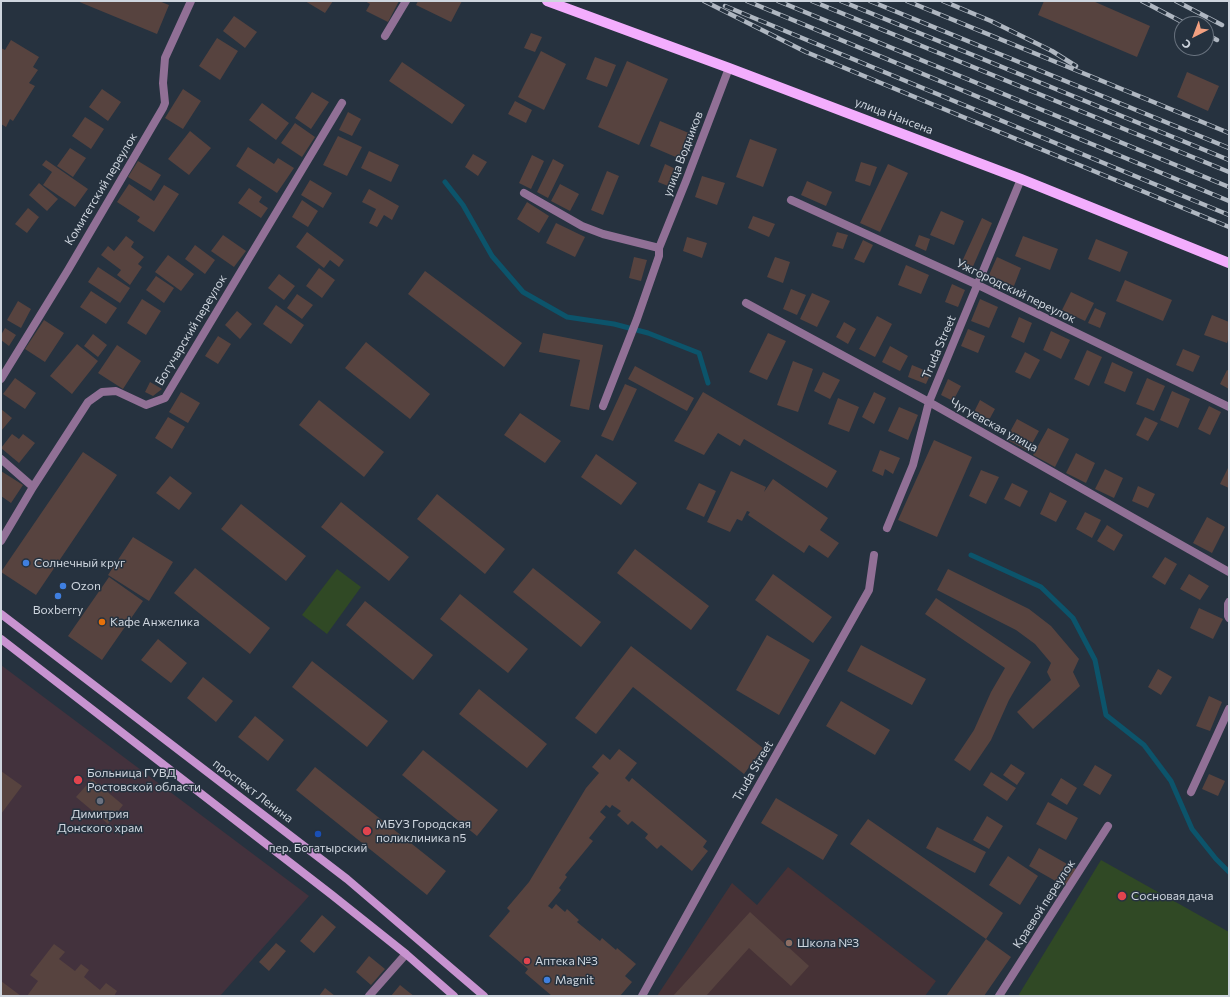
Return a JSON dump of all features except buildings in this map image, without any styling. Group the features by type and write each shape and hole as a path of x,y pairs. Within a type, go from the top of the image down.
{"main road":[{"name":"улица Нансена","path":"547,1 1021,178 1229,263"},
{"name":"проспект Ленина","path":"1,614 347,879 484,996"},
{"path":"1,639 297,867 406,954 454,996"}],"street":[{"name":"Комитетский переулок","path":"1,379 68,270 163,108 165,103 165,58 192,1"},
{"path":"385,36 406,1"},
{"name":"улица Водников","path":"603,406 629,342 659,256 659,248 729,68"},
{"name":"Богучарский переулок","path":"1,541 33,487 88,402 102,392 116,391 146,405 165,398 342,103"},
{"name":"Truda Street","path":"887,528 913,465 929,402 1021,178"},
{"path":"524,193 582,226 603,234 659,248"},
{"name":"Ужгородский переулок","path":"791,200 978,285 1229,407"},
{"name":"Чугуевская улица","path":"746,302 929,402 1229,572"},
{"path":"1,459 33,487"},
{"name":"Truda Street","path":"642,996 869,590 874,556"},
{"path":"1229,602 1229,618"},
{"path":"1191,792 1229,709"},
{"name":"Краевой переулок","path":"999,996 1108,826"},
{"path":"369,996 406,954"}],"shaded area":[{"name":"Больница ГУВД Ростовской области","path":"1,665 309,896 220,996 1,996"},
{"name":"Школа №3","path":"788,867 936,981 925,996 657,996 732,883 757,905"}],"green space":[{"path":"337,569 361,587 327,634 302,615"},
{"name":"Сосновая дача","path":"1101,860 1229,932 1229,996 1018,996"}],"waterway":[{"path":"445,182 463,205 492,256 523,292 567,317 614,324 648,333 699,353 708,383"},
{"path":"971,555 1041,587 1073,618 1095,660 1106,715 1144,745 1171,781 1192,829 1216,859 1229,872"}],"railway":[{"path":"704,1 806,52 1229,227"},
{"path":"747,1 1229,201"},
{"path":"778,1 1229,187"},
{"path":"812,1 1229,172"},
{"path":"841,1 1229,160"},
{"path":"870,1 1229,148"},
{"path":"907,1 1229,133"},
{"path":"943,1 991,21 1052,51 1076,66"},
{"path":"1142,1 1174,18"},
{"path":"1176,1 1222,25"},
{"path":"725,6 1229,215"}],"place":[{"name":"Солнечный круг","path":"26,563"},
{"name":"Ozon","path":"63,586"},
{"name":"Boxberry","path":"58,596"},
{"name":"Кафе Анжелика","path":"102,622"},
{"name":"Больница ГУВД Ростовской области","path":"78,780"},
{"name":"Димитрия Донского храм","path":"100,801"},
{"name":"МБУЗ Городская поликлиника n5","path":"367,831"},
{"name":"пер. Богатырский","path":"318,834"},
{"name":"Сосновая дача","path":"1122,896"},
{"name":"Школа №3","path":"789,943"},
{"name":"Аптека №3","path":"527,961"},
{"name":"Magnit","path":"547,980"}]}
